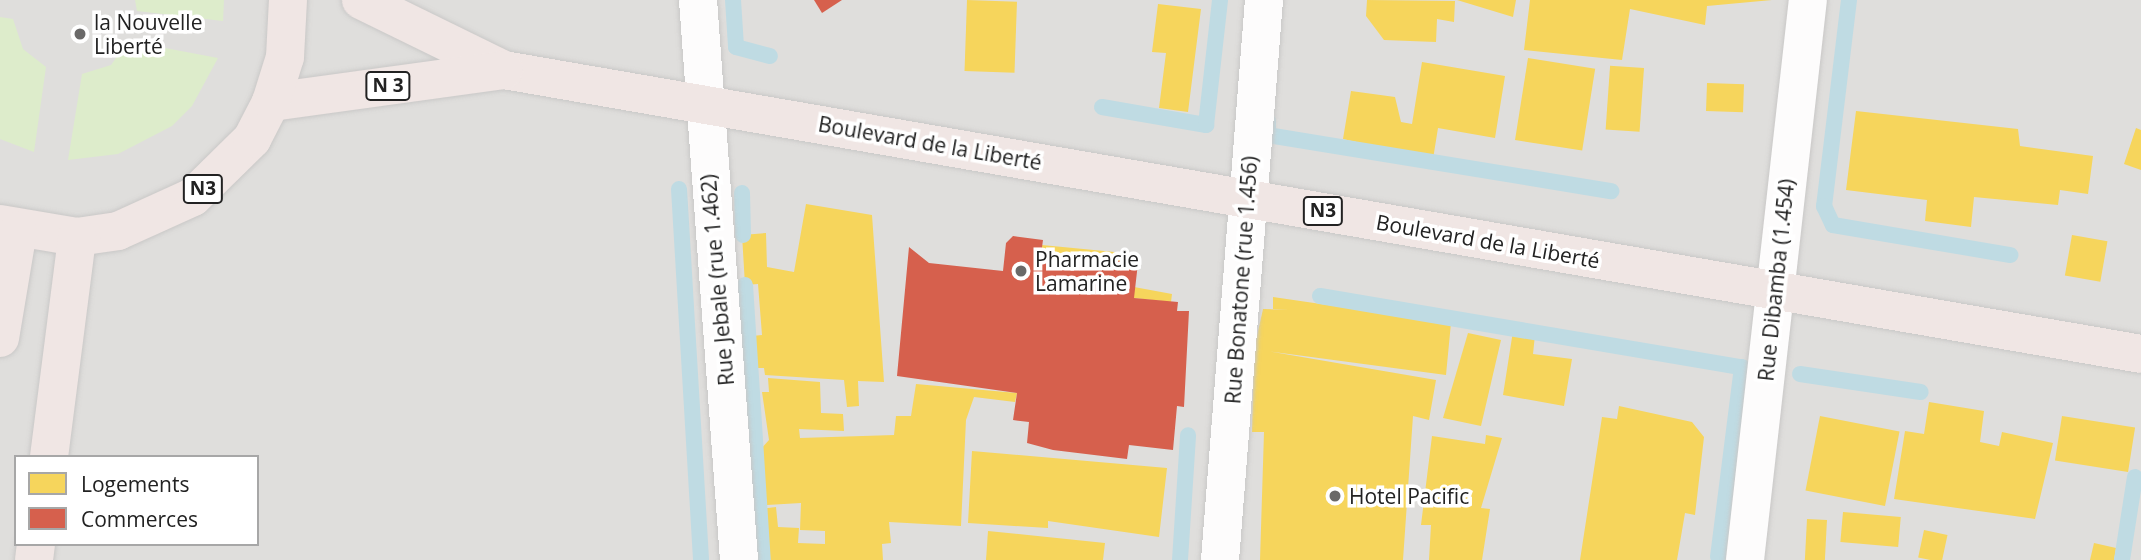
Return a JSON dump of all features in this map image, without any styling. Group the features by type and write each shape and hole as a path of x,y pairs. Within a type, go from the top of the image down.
{"highway":[{"name":"N3","path":"9,228 76,236 144,222 193,197 234,160 271,102 285,57 288,0"},
{"name":"Boulevard de la Liberté","path":"361,0 504,71 1247,197 1775,293 2141,354"},
{"name":"Boulevard de la Liberté","path":"271,102 504,71"},
{"path":"0,338 9,228"},
{"path":"49,455 76,236"}],"street":[{"name":"Rue Jebale (rue 1.462)","path":"698,0 703,104 739,560"},
{"name":"Rue Bonatone (rue 1.456)","path":"1220,560 1264,0"},
{"name":"Rue Dibamba (1.454)","path":"1745,560 1808,0"}],"shaded area":[{"path":"0,0 2141,0 2141,560 0,560"}],"green space":[{"path":"135,0 224,0 223,21 137,11"},
{"path":"0,17 13,19 23,49 46,67 34,152 0,139"},
{"path":"128,41 218,58 192,106 172,126 118,154 68,160 82,74 111,65"}],"building: Logements":[{"path":"967,0 1017,2 1014,73 965,71"},
{"path":"1367,0 1455,1 1454,22 1437,19 1436,42 1384,40 1366,16"},
{"path":"1457,0 1516,0 1513,17"},
{"path":"1530,0 1772,0 1707,6 1705,25 1630,9 1622,60 1524,50"},
{"path":"1158,4 1201,9 1188,112 1159,108 1166,53 1152,52"},
{"path":"1528,58 1595,69 1582,151 1515,140"},
{"path":"1422,62 1505,76 1495,138 1438,128 1433,159 1343,139 1351,91 1395,97 1401,122 1412,124"},
{"path":"1610,66 1644,68 1640,132 1606,129"},
{"path":"1707,83 1744,84 1743,112 1706,111"},
{"path":"1856,111 2018,129 2020,146 2093,156 2088,194 2060,190 2058,205 1974,197 1971,227 1925,221 1927,200 1846,190"},
{"path":"2136,128 2141,130 2141,170 2124,164"},
{"path":"806,204 872,215 884,382 858,381 859,406 847,407 844,380 765,375 764,368 753,368 752,336 762,335 758,284 745,285 742,235 766,233 767,267 794,272"},
{"path":"2072,235 2107,241 2100,282 2065,275"},
{"path":"1042,245 1135,254 1134,263 1067,255 1065,265 1040,262"},
{"path":"1134,287 1172,294 1171,302 1134,298"},
{"name":"Hotel Pacific","path":"1273,297 1451,323 1446,375 1267,351 1436,380 1429,420 1413,416 1403,560 1260,560 1264,432 1252,432 1254,349 1263,309 1289,310 1273,309"},
{"path":"1513,331 1535,335 1533,354 1572,359 1564,406 1503,395"},
{"path":"1468,333 1501,340 1481,426 1443,418"},
{"path":"768,378 820,382 821,413 843,414 844,431 799,429 800,438 894,435 896,416 911,416 916,384 1017,393 1015,402 974,397 966,420 961,526 889,522 891,543 882,544 883,560 771,560 754,556 759,509 776,507 778,527 799,528 798,543 825,544 825,531 800,530 801,503 767,505 759,451 769,440 762,392 769,392"},
{"path":"1929,402 1984,411 1980,442 1999,446 2002,432 2053,443 2035,519 1894,499 1905,431 1924,434"},
{"path":"1619,406 1692,422 1704,437 1695,515 1685,513 1677,560 1580,560 1602,417 1617,419"},
{"path":"1820,416 1900,431 1885,506 1805,491"},
{"path":"2062,416 2135,428 2128,472 2055,460"},
{"name":"Hotel Pacific","path":"1486,435 1502,438 1481,508 1490,509 1482,560 1429,560 1431,525 1421,525 1432,436 1485,444"},
{"path":"972,451 1167,468 1159,537 1048,521 1048,528 968,523"},
{"path":"1843,512 1901,517 1898,547 1840,542"},
{"path":"1807,519 1827,520 1825,560 1805,560"},
{"path":"1924,530 1947,535 1942,560 1918,557"},
{"path":"988,531 1105,543 1103,560 986,560"},
{"path":"2094,543 2116,548 2114,560 2090,560"}],"building: Commerces":[{"path":"814,0 842,0 822,13"},
{"path":"1013,236 1043,240 1040,262 1065,265 1067,255 1138,263 1134,298 1178,302 1177,311 1189,311 1184,407 1177,406 1173,450 1129,445 1127,459 1053,450 1027,443 1029,422 1013,420 1017,393 897,376 909,247 929,263 1003,271 1006,243"}],"waterway":[{"path":"733,0 736,47 770,56"},
{"path":"1102,107 1206,125 1220,0"},
{"path":"1849,0 1824,206 1833,225 2010,255"},
{"path":"1268,121 1268,135 1611,191"},
{"path":"679,189 701,560"},
{"path":"742,193 743,235"},
{"path":"745,285 763,560"},
{"path":"1320,296 1742,367 1718,556"},
{"path":"1800,374 1921,392"},
{"path":"1180,560 1188,435"},
{"path":"2122,560 2135,477"}],"place":[{"name":"la Nouvelle Liberté","path":"80,34"},
{"name":"Pharmacie Lamarine","path":"1021,271"},
{"name":"Hotel Pacific","path":"1335,496"}]}
